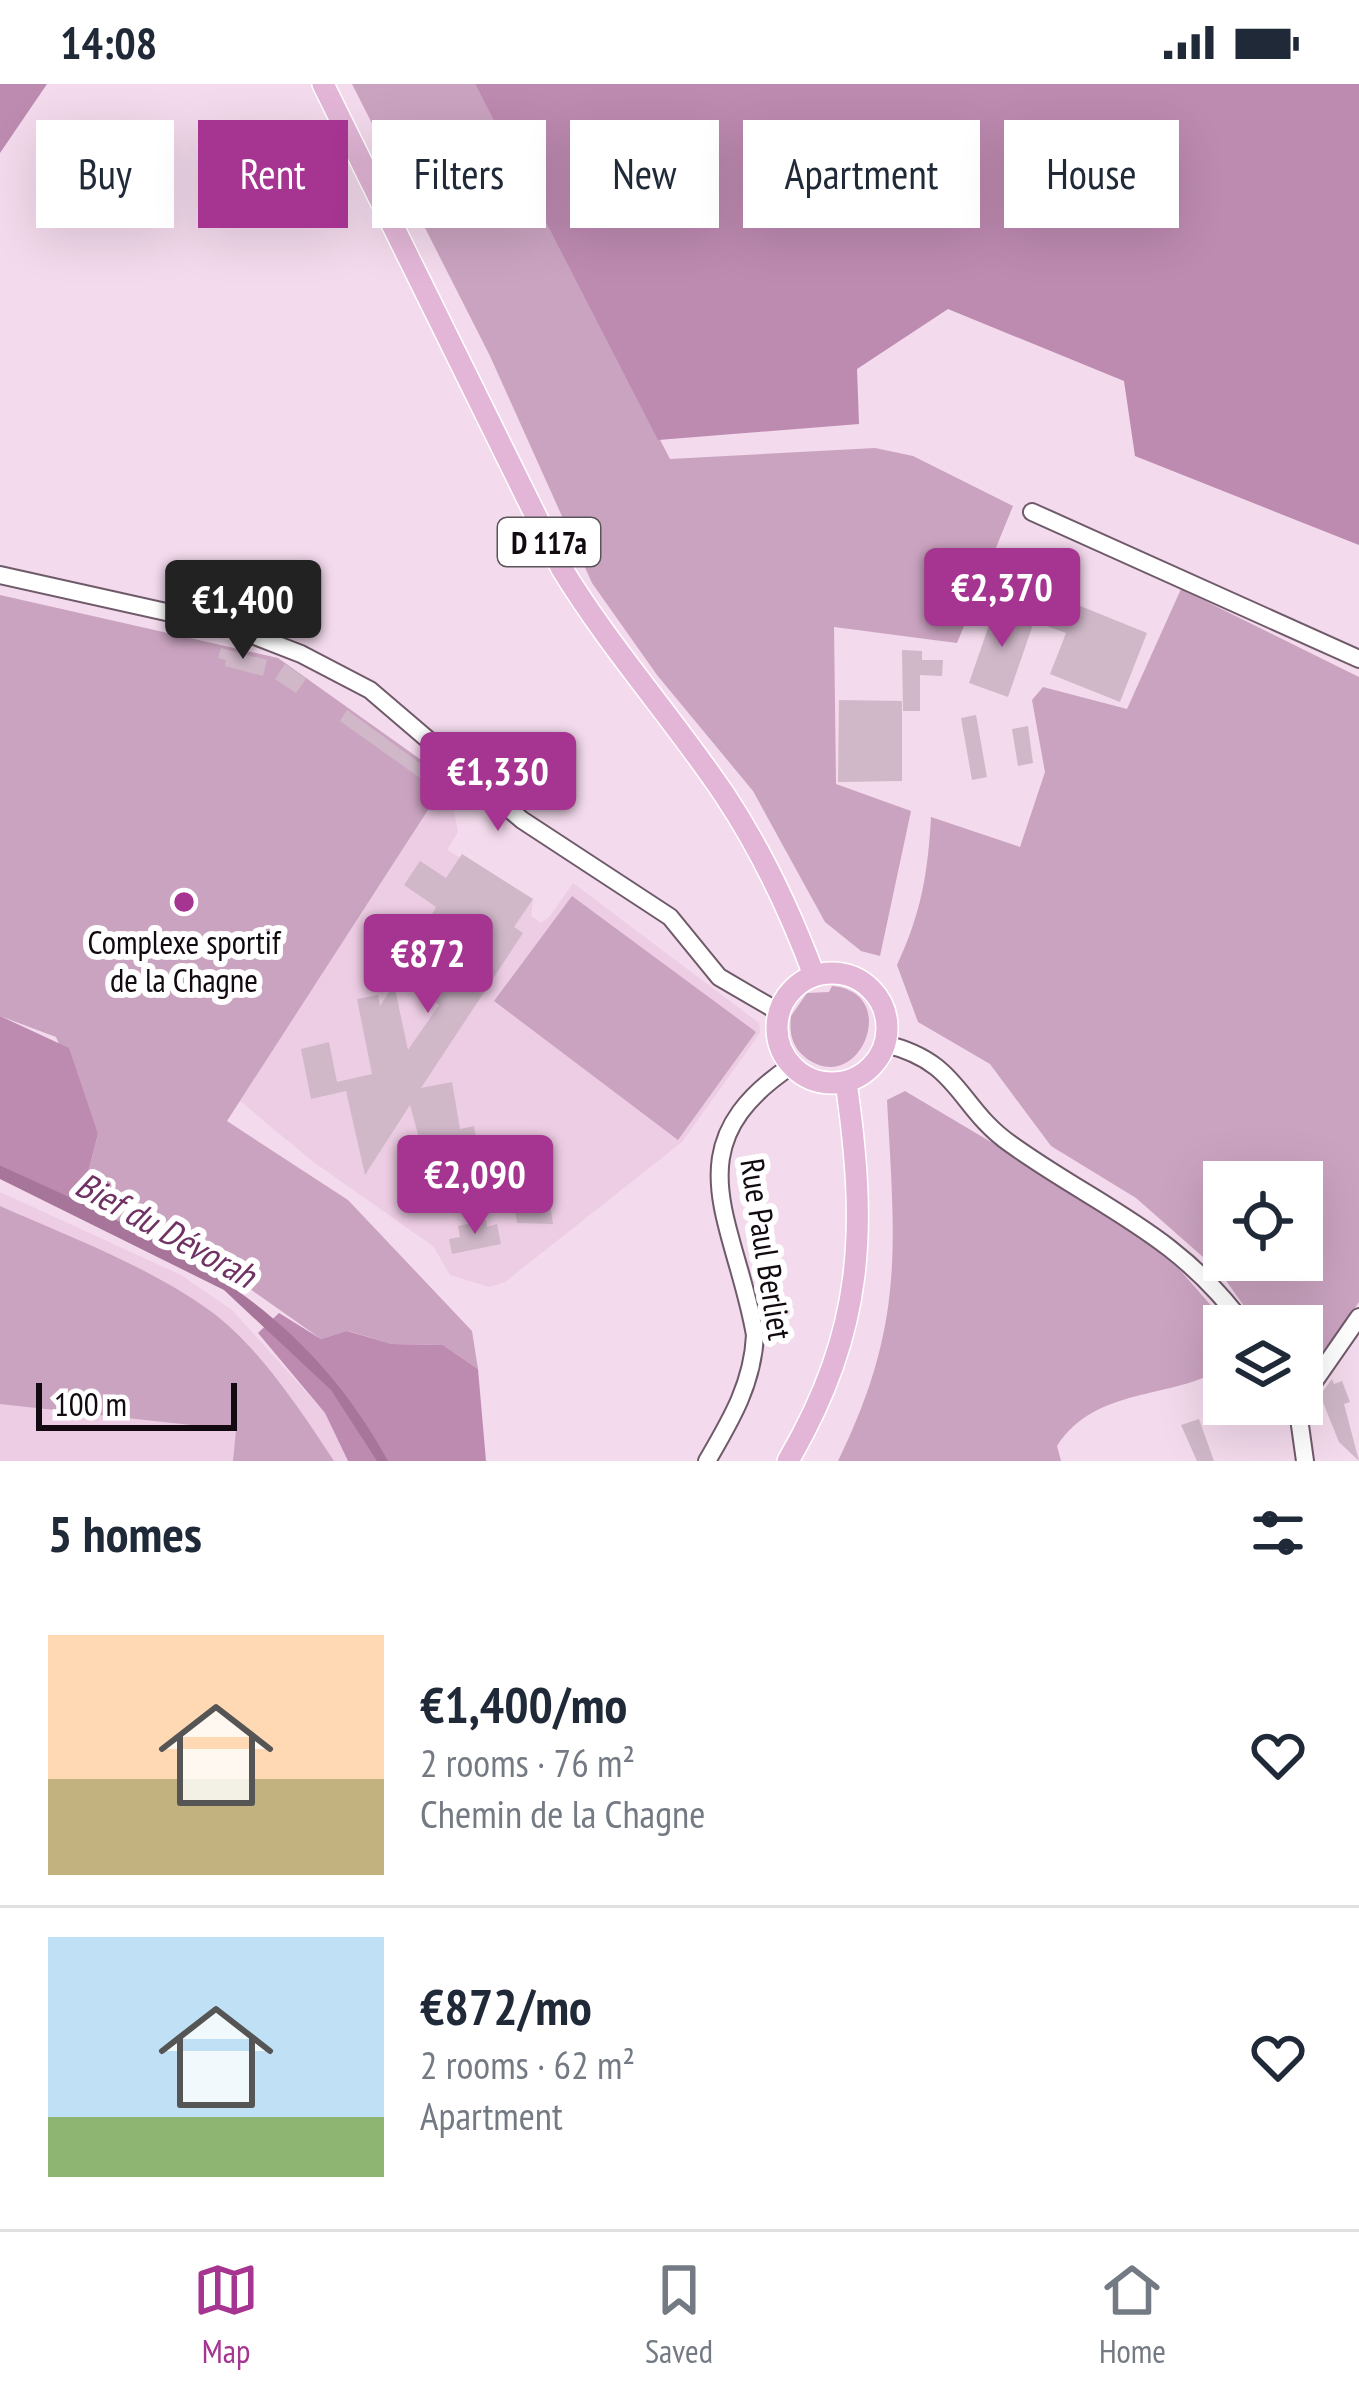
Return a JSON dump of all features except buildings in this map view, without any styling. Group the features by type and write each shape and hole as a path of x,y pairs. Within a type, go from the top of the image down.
{"main road":[{"name":"D 117a","path":"323,84 562,569 601,633 690,747 749,834 788,905 814,975"},
{"path":"841,973 866,984 882,1004 885,1044 871,1068 846,1082 818,1082 790,1066 780,1050 778,1012 792,989 814,975 841,973"},
{"path":"788,1461 819,1407 852,1300 861,1216 846,1082"}],"street":[{"path":"1032,512 1359,659"},
{"path":"0,575 230,626 301,654 370,691 422,730 522,820 670,917 719,977 778,1012"},
{"path":"885,1044 920,1052 945,1071 1009,1144 1145,1226 1227,1305"},
{"name":"Rue Paul Berliet","path":"707,1461 736,1412 754,1364 755,1335 717,1161 726,1126 758,1088 790,1066"},
{"path":"1323,1369 1359,1317"},
{"path":"1305,1452 1320,1461"}],"shaded area":[{"path":"0,84 47,84 0,153"},
{"path":"352,84 475,84 494,120 372,120"},
{"path":"475,84 1359,84 1359,545 1135,456 1124,381 948,309 857,369 859,424 658,440 546,222 546,120 494,120"},
{"path":"546,221 670,459 875,448 913,456 1013,506 957,643 834,627 836,784 911,811 880,956 861,951 825,922 753,791 657,675 592,583 490,356 425,228 546,228"},
{"path":"1181,589 1359,677 1359,1302 1323,1357 1323,1305 1243,1305 1226,1281 1323,1281 1323,1161 1203,1161 1203,1257 1136,1198 1051,1146 990,1064 918,1022 897,965 922,893 931,817 1020,847 1045,772 1032,700 1043,687 1127,709"},
{"name":"Complexe sportif de la Chagne","path":"0,595 278,658 448,779 227,1121 348,1200 472,1331 478,1369 443,1345 392,1344 348,1331 321,1339 250,1289 80,1203 98,1134 56,1037 0,1016"},
{"path":"442,788 451,795 458,832 447,850 533,899 531,916 541,923 550,916 573,883 759,1023 760,1033 682,1142 505,1282 489,1287 450,1275 433,1246 312,1161 240,1101"},
{"path":"572,896 756,1032 678,1140 494,1001"},
{"path":"832,986 853,992 865,1005 869,1022 866,1039 856,1054 842,1064 825,1067 797,1049 791,1016 807,993 829,992"},
{"path":"0,1016 69,1048 98,1134 80,1203 0,1165"},
{"path":"905,1091 1129,1224 1211,1305 1203,1305 1203,1378 1092,1413 1057,1446 1061,1461 838,1461 875,1367 891,1284 887,1100"},
{"path":"0,1165 170,1248 268,1314 312,1355 352,1404 388,1461 377,1461 331,1390 224,1290 0,1179"},
{"path":"0,1192 181,1275 232,1310 325,1413 348,1461 0,1461"},
{"path":"0,1206 134,1265 209,1310 261,1360 334,1461 233,1461 236,1430 0,1404"},
{"path":"279,1313 321,1339 347,1331 392,1344 443,1345 478,1369 486,1461 348,1461 325,1413 258,1333"}],"place":[{"name":"Complexe sportif de la Chagne","path":"184,902"}],"water label":[{"name":"Bief du Dévorah","path":"166,1229"}]}
